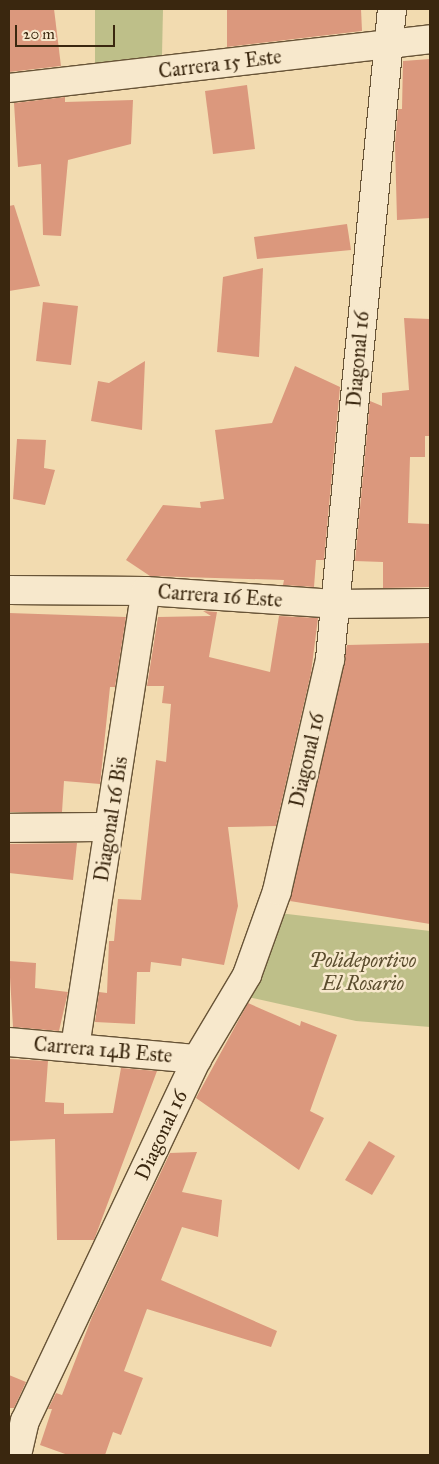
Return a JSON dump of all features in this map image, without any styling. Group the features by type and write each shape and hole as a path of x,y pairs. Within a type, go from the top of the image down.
{"street":[{"name":"Diagonal 16","path":"17,1455 17,1420 197,1059 247,975 277,891 330,659 392,9"},
{"name":"Carrera 15 Este","path":"9,88 430,39"},
{"name":"Carrera 16 Este","path":"9,590 146,591 335,604 430,603"},
{"name":"Diagonal 16 Bis","path":"75,1047 146,591"},
{"path":"9,828 110,827"},
{"name":"Carrera 14B Este","path":"9,1042 197,1059"}],"green space":[{"path":"95,9 163,9 162,55 95,68"},
{"name":"Polideportivo El Rosario","path":"279,913 430,931 430,1027 356,1021 248,997"}],"building":[{"path":"9,9 54,9 61,66 9,72"},
{"path":"227,9 361,9 362,31 227,47"},
{"path":"430,59 430,218 397,220 395,144 398,109 402,109 403,61"},
{"path":"247,85 255,149 213,154 205,91"},
{"path":"65,97 65,102 133,100 131,144 68,160 61,236 43,235 41,164 18,167 14,103"},
{"path":"14,205 40,286 9,291 9,206"},
{"path":"347,224 351,250 257,259 254,237"},
{"path":"263,268 259,357 217,352 223,277"},
{"path":"43,302 78,306 71,365 36,361"},
{"path":"404,318 430,319 430,436 425,436 425,457 410,457 408,523 430,524 430,587 383,588 383,562 355,561 370,401 382,406 382,393 409,390"},
{"path":"145,361 142,430 91,421 98,381 109,383"},
{"path":"295,366 340,387 324,560 316,560 314,587 283,585 284,580 150,576 126,560 163,505 201,508 200,502 224,499 215,430 272,423"},
{"path":"17,439 46,440 44,468 55,470 45,505 13,499"},
{"path":"203,611 217,612 209,657 270,672 279,616 318,618 311,673 276,826 228,827 238,906 224,965 182,958 181,966 151,962 150,972 137,972 135,1024 95,1022 99,992 107,993 109,941 114,941 118,899 141,900 156,760 166,762 171,704 162,703 164,686 147,686 158,617 211,616"},
{"path":"9,613 126,617 115,687 110,687 100,784 64,781 62,812 9,812"},
{"path":"430,643 430,924 290,901 347,645"},
{"path":"77,843 73,880 9,873 9,844"},
{"path":"9,961 36,963 35,988 68,992 59,1031 13,1027"},
{"path":"248,1003 300,1026 301,1021 337,1035 310,1111 324,1118 299,1170 196,1098"},
{"path":"9,1059 48,1061 45,1102 64,1103 64,1114 113,1113 121,1068 157,1071 94,1240 57,1240 55,1139 9,1141"},
{"path":"369,1141 395,1156 372,1195 345,1180"},
{"path":"197,1152 182,1192 222,1200 218,1237 182,1227 161,1280 277,1331 271,1347 147,1309 124,1371 143,1378 121,1435 113,1432 105,1455 68,1455 40,1445 52,1409 48,1409 56,1393 62,1395 92,1317 170,1153"},
{"path":"9,1375 26,1382 14,1408 9,1408"}]}
